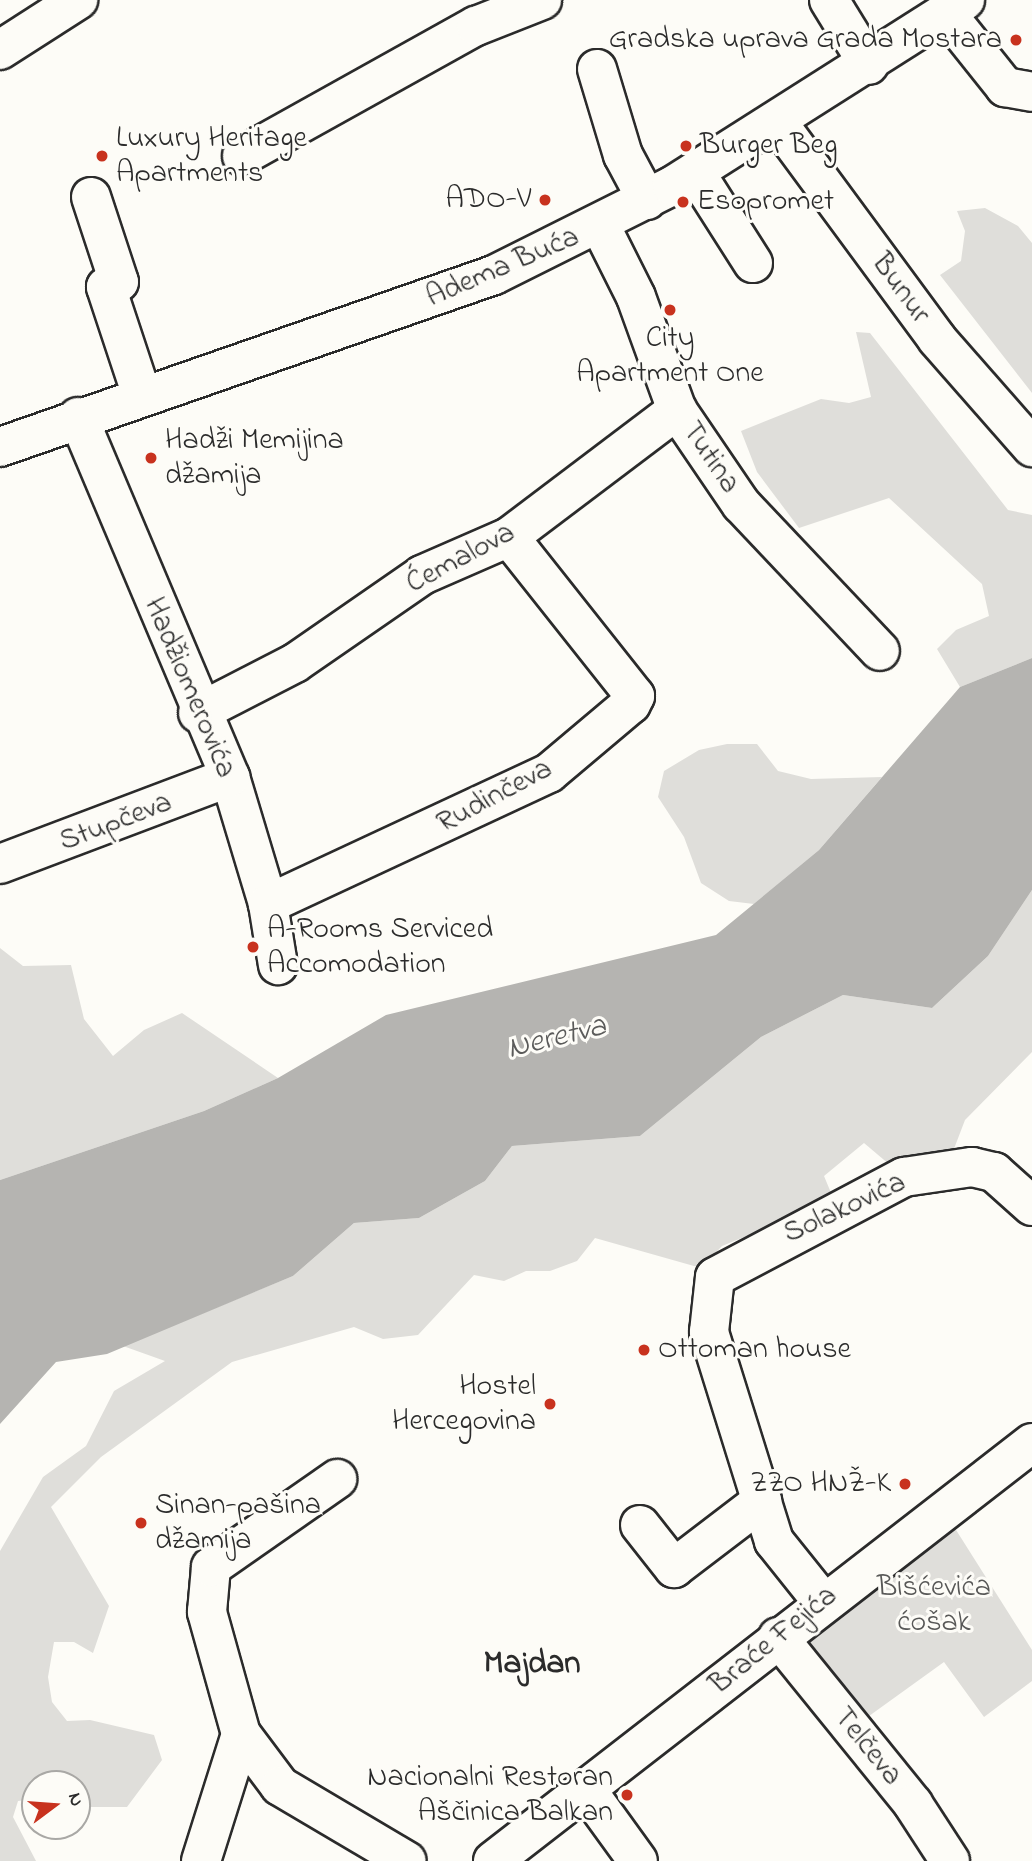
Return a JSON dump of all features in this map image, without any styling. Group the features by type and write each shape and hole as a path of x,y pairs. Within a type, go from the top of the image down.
{"street":[{"path":"0,50 78,0"},
{"path":"242,156 469,13 542,0"},
{"path":"829,0 869,65"},
{"path":"956,6 1006,87 1032,92"},
{"name":"Adema Buća","path":"0,447 78,417 432,301 600,225 778,123 956,6"},
{"path":"597,69 623,155 647,200"},
{"name":"Bunur","path":"778,123 937,339 1032,447"},
{"path":"695,172 753,263"},
{"path":"91,197 119,282 106,287 142,396"},
{"name":"Tutina","path":"600,225 652,333 677,410 741,504 880,651"},
{"name":"Ćemalova","path":"198,713 295,663 422,575 509,537 677,410"},
{"name":"Hadžiomerovića","path":"78,417 198,713 230,777 268,904 278,965"},
{"name":"Rudinčeva","path":"268,904 549,773 631,705 635,696 509,537"},
{"name":"Stupčeva","path":"0,864 230,777"},
{"name":"Solakovića","path":"822,1601 774,1541 709,1332 710,1296 715,1277 770,1243 873,1189 941,1170 994,1172 1032,1206"},
{"name":"Braće Fejića","path":"587,1792 822,1601 1032,1443"},
{"path":"337,1479 211,1567 207,1612 241,1734 280,1786 407,1861"},
{"path":"640,1525 674,1568 762,1501"},
{"name":"Telčeva","path":"778,1637 913,1804 950,1861"},
{"path":"201,1861 241,1734"},
{"path":"493,1861 587,1792 638,1861"}],"green space":[{"path":"985,208 1018,226 1032,243 1032,393 940,275 961,261 965,231 957,211"},
{"path":"856,332 870,333 1008,510 1032,515 1032,658 960,687 937,649 956,630 989,616 982,584 889,498 799,528 757,472 741,431 821,399 849,403 871,397"},
{"path":"727,744 757,744 778,771 811,779 882,777 819,850 754,904 729,901 701,883 684,837 658,797 664,771 699,750"},
{"path":"1032,890 1032,1052 965,1120 952,1154 901,1156 890,1165 864,1143 824,1176 834,1200 722,1246 701,1268 595,1238 577,1261 550,1271 526,1271 504,1281 474,1275 418,1335 383,1339 354,1327 232,1362 101,1457 51,1507 109,1606 93,1653 74,1642 54,1642 48,1677 52,1702 67,1721 90,1720 154,1735 162,1760 127,1807 91,1807 91,1770 21,1770 21,1801 18,1801 13,1817 21,1832 21,1840 25,1840 36,1861 0,1861 0,1551 43,1477 86,1446 114,1391 165,1361 123,1346 293,1276 354,1223 419,1218 485,1181 512,1146 640,1136 761,1037 843,995 932,1008 988,956"},
{"path":"0,948 23,966 71,965 84,1019 113,1056 144,1030 182,1013 278,1078 204,1111 0,1180"},
{"name":"Bišćevića ćošak","path":"951,1522 1032,1650 1032,1681 984,1717 944,1662 851,1729 789,1642"}],"water":[{"name":"Neretva","path":"1032,658 1032,890 988,956 932,1008 843,995 761,1037 640,1136 512,1146 485,1181 419,1218 354,1223 293,1276 107,1354 56,1362 0,1424 0,1180 204,1111 278,1078 386,1015 716,935 819,850 960,687"}],"place":[{"name":"Gradska uprava Grada Mostara","path":"1016,40"},
{"name":"Burger Beg","path":"686,146"},
{"name":"Luxury Heritage Apartments","path":"102,156"},
{"name":"ADO-V","path":"545,200"},
{"name":"Esopromet","path":"683,202"},
{"name":"City Apartment One","path":"670,310"},
{"name":"Hadži Memijina džamija","path":"151,458"},
{"name":"A-Rooms Serviced Accomodation","path":"253,947"},
{"name":"Ottoman house","path":"644,1350"},
{"name":"Hostel Hercegovina","path":"550,1404"},
{"name":"ZZO HNŽ-K","path":"905,1484"},
{"name":"Sinan-pašina džamija","path":"141,1523"},
{"name":"Nacionalni Restoran Aščinica Balkan","path":"627,1795"}],"district":[{"name":"Majdan","path":"532,1665"}]}
